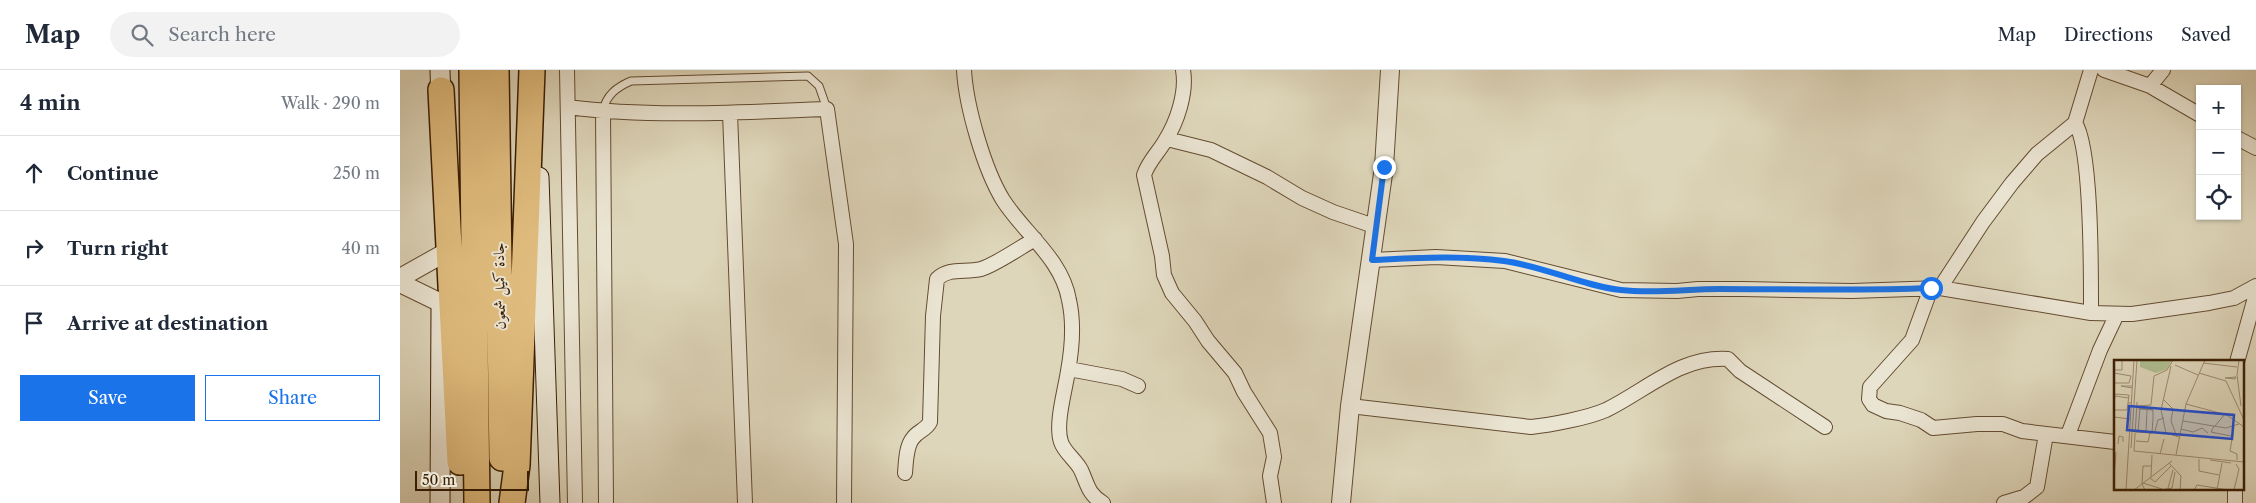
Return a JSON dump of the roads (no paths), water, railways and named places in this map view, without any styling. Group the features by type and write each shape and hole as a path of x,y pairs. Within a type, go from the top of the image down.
{"highway":[{"name":"جادة كميل شمعون","path":"472,70 477,503"},
{"name":"جادة كميل شمعون","path":"496,70 503,503"},
{"path":"512,503 517,465 533,70"},
{"path":"440,80 461,472 465,503"}],"main road":[{"path":"533,70 550,503"},
{"path":"440,80 440,503"}],"street":[{"path":"567,70 575,503"},
{"path":"964,70 974,120 997,188 1057,270 1069,297 1072,315 1069,368 1059,426 1061,443 1080,468 1092,497 1103,503"},
{"path":"1183,70 1185,79 1182,96 1167,139 1147,166 1144,175 1162,256 1164,276 1172,293 1235,374 1270,433 1274,457 1270,476 1274,503"},
{"path":"1340,503 1350,406 1377,228 1384,167 1390,70"},
{"path":"2092,70 2075,123 2037,154 2012,183 1935,288 1912,340 1870,387 1868,399 1873,405 1886,411 1900,413 1921,420 1933,428 2003,424 2022,431 2114,442"},
{"path":"2104,70 2150,86 2196,113"},
{"path":"2150,86 2163,70"},
{"path":"568,107 603,112 730,112 827,109 846,244 844,503"},
{"path":"603,112 606,503"},
{"path":"730,112 745,503"},
{"path":"2075,123 2082,141 2087,181 2092,313"},
{"path":"1167,139 1211,150 1266,177 1302,198 1377,228"},
{"path":"2241,140 2256,148"},
{"path":"905,473 909,445 913,437 927,428 930,422 933,316 937,279 943,274 952,271 981,269 1036,239"},
{"path":"400,278 441,256"},
{"path":"1372,260 1436,258 1505,261 1621,290 1752,289 1852,291 1935,288 2092,313 2117,314 2209,304 2234,298 2256,286"},
{"path":"400,283 441,302"},
{"path":"2238,360 2256,294"},
{"path":"2068,435 2100,350 2117,314"},
{"path":"1350,406 1523,426 1553,425 1604,410 1693,362 1711,358 1728,359 1740,371 1824,427"},
{"path":"1069,368 1122,378 1138,386"},
{"path":"2004,503 2024,498 2037,487 2046,434"},
{"path":"2235,490 2235,503"}],"lane":[{"path":"603,112 607,98 612,92 631,81 808,76 818,86 827,109"}]}
